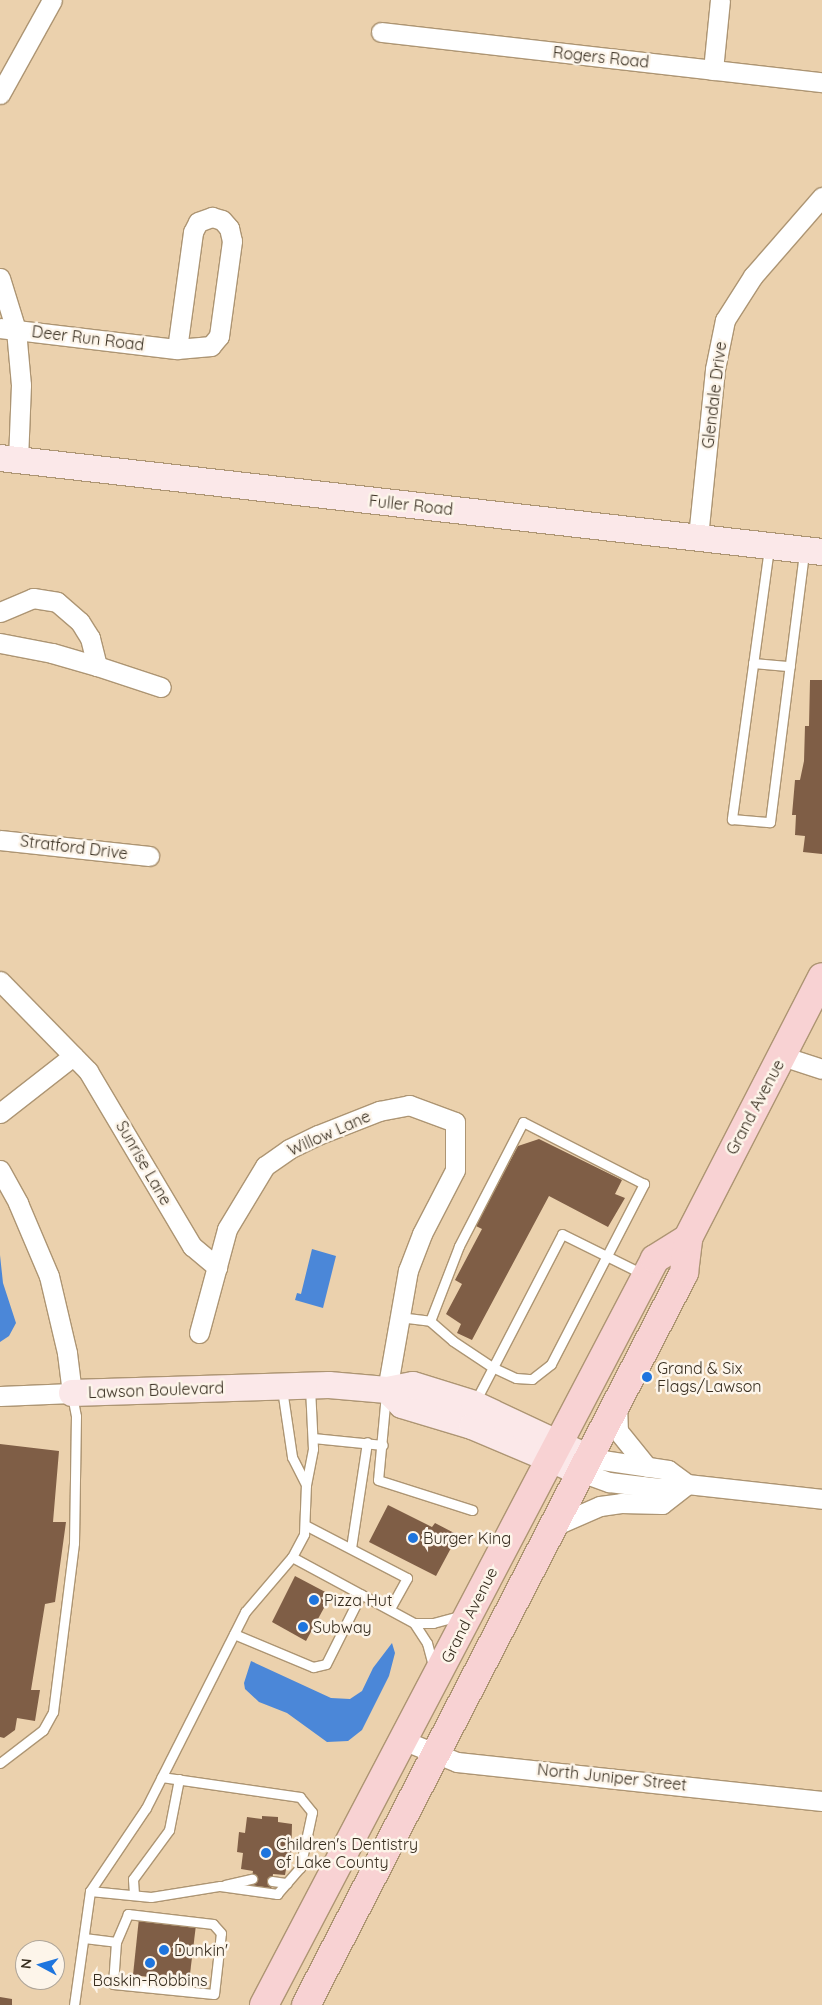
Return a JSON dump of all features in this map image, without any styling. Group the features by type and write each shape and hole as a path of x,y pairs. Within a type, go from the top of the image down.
{"main road":[{"name":"Grand Avenue","path":"306,2005 437,1755 684,1273 688,1238 822,977"},
{"name":"Grand Avenue","path":"264,2005 405,1741 553,1452 655,1259 688,1238"}],"street":[{"path":"0,94 52,0"},
{"path":"713,70 720,0"},
{"name":"Rogers Road","path":"381,32 822,82"},
{"name":"Glendale Drive","path":"698,537 715,370 726,320 753,276 822,196"},
{"name":"Deer Run Road","path":"8,329 176,348 211,346 220,336 232,241 229,228 222,220 212,217 198,222 193,232 176,348"},
{"path":"0,278 8,329 21,385 9,459"},
{"name":"Fuller Road","path":"9,459 813,551"},
{"path":"0,612 33,598 57,602 80,622 90,638 97,666"},
{"path":"0,643 45,651 161,687"},
{"name":"Stratford Drive","path":"0,840 149,856"},
{"name":"Sunrise Lane","path":"0,981 73,1056 99,1086 192,1246 217,1267"},
{"path":"0,1113 73,1056"},
{"path":"782,1056 822,1069"},
{"name":"Willow Lane","path":"199,1334 217,1267 235,1212 265,1166 276,1157 318,1135 395,1106 409,1105 455,1122 455,1170 413,1252 399,1316"},
{"name":"Lawson Boulevard","path":"0,1170 18,1203 49,1276 67,1353 72,1392 309,1385 387,1390 413,1385 474,1404 553,1452"},
{"path":"387,1390 399,1316"},
{"name":"Lawson Boulevard","path":"387,1390 402,1405 553,1452 585,1465"},
{"path":"0,1396 72,1392"},
{"path":"618,1402 618,1430 647,1468"},
{"path":"585,1465 668,1470 687,1484"},
{"path":"585,1465 609,1482 660,1488 687,1484 822,1499"},
{"path":"554,1526 600,1506 621,1503 662,1504 687,1484"},
{"name":"North Juniper Street","path":"405,1741 457,1762 822,1801"}],"lane":[{"path":"769,546 732,819 770,822 790,666 813,551"},
{"path":"753,663 790,666"},
{"path":"399,1316 430,1321 453,1341 492,1367 516,1378 532,1378 550,1364 644,1184 523,1122 459,1246 430,1321"},
{"path":"474,1404 562,1234 646,1276"},
{"path":"74,2005 90,1891 146,1808 246,1612 292,1557 304,1534 306,1485 313,1438 309,1385"},
{"path":"282,1386 292,1457 306,1485"},
{"path":"387,1390 383,1446 378,1480 472,1510"},
{"path":"0,1763 43,1730 53,1712 74,1544 76,1416 72,1392"},
{"path":"313,1438 352,1440 383,1446"},
{"path":"351,1548 367,1442"},
{"path":"305,1524 407,1578 390,1609"},
{"path":"292,1557 414,1623 433,1623 471,1611"},
{"path":"234,1634 313,1667 326,1664 361,1594"},
{"path":"414,1623 433,1657 432,1686"},
{"path":"161,1776 300,1796 312,1812 300,1868 277,1894 220,1886"},
{"path":"134,1894 134,1879 169,1830 179,1779"},
{"path":"90,1891 151,1897 252,1879"},
{"path":"272,1881 287,1883"},
{"path":"128,1914 213,1924 221,1933 214,1994 113,1984 116,1942 128,1914"},
{"path":"84,1938 116,1942"}],"water":[{"path":"312,1249 336,1256 323,1308 295,1300 297,1293 301,1294"},
{"path":"0,1255 3,1283 16,1323 9,1336 0,1342"},
{"path":"392,1643 395,1653 389,1676 362,1730 348,1741 327,1742 287,1713 259,1702 245,1689 244,1683 251,1661 331,1698 350,1699 362,1691 373,1668"}],"building":[{"path":"810,680 822,680 822,854 803,852 805,836 795,835 796,815 792,815 795,780 800,780 804,761 805,726 809,726"},
{"path":"539,1139 622,1180 615,1194 625,1198 608,1227 549,1196 472,1340 457,1333 461,1324 446,1314 462,1284 455,1280 482,1229 476,1226 518,1146"},
{"path":"0,1444 59,1451 53,1522 66,1522 55,1602 45,1604 31,1690 40,1690 35,1721 17,1718 15,1730 4,1738 0,1737"},
{"name":"Burger King","path":"388,1505 432,1527 435,1523 458,1535 436,1576 369,1542"},
{"path":"295,1576 331,1595 306,1641 272,1622"},
{"name":"Children's Dentistry of Lake County","path":"262,1816 278,1817 278,1822 292,1824 291,1859 288,1858 285,1875 273,1874 271,1891 250,1888 253,1871 241,1869 243,1853 237,1852 239,1832 245,1833 247,1817 262,1819"},
{"name":"Dunkin'","path":"139,1918 196,1925 189,1982 133,1975"},
{"path":"0,1997 12,1999 12,2005 0,2005"}],"place":[{"name":"Grand & Six Flags/Lawson","path":"647,1377"},
{"name":"Burger King","path":"413,1538"},
{"name":"Pizza Hut","path":"314,1600"},
{"name":"Subway","path":"303,1627"},
{"name":"Children's Dentistry of Lake County","path":"266,1853"},
{"name":"Dunkin'","path":"164,1950"},
{"name":"Baskin-Robbins","path":"150,1963"}]}
